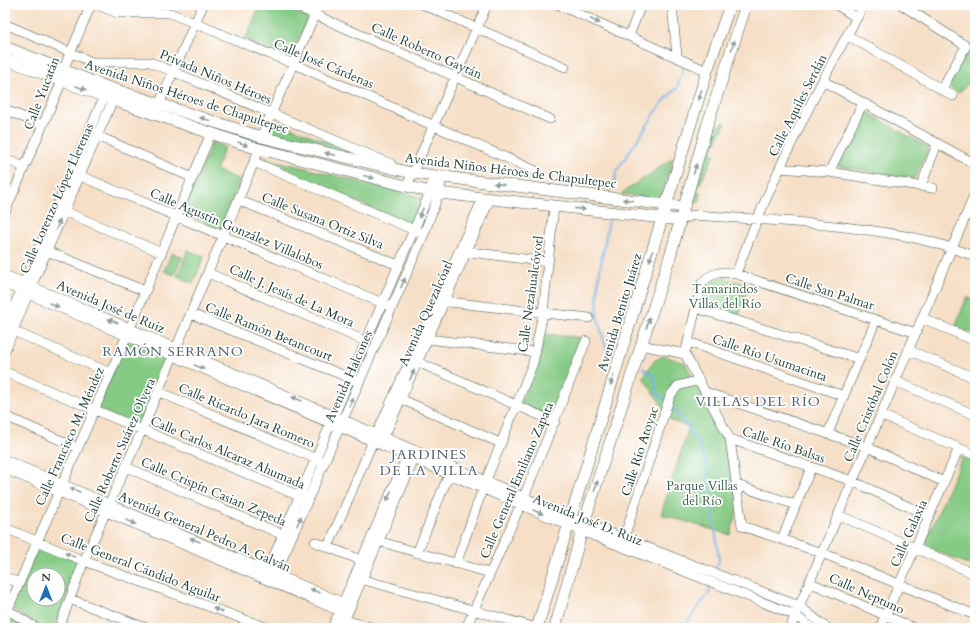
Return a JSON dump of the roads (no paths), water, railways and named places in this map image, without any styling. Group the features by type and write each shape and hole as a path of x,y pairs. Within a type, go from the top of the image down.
{"main road":[{"name":"Avenida Benito Juárez","path":"537,628 707,71 730,5"},
{"path":"555,628 583,527 746,5"},
{"name":"Avenida Niños Héroes de Chapultepec","path":"5,47 108,98 259,150 435,193 680,220"},
{"name":"Avenida Niños Héroes de Chapultepec","path":"5,59 107,87 261,137 412,173 684,207"},
{"path":"606,398 622,404"}],"street":[{"name":"Calle Yucatán","path":"5,211 43,125 70,53 91,5"},
{"name":"Calle José Cárdenas","path":"98,5 117,13 170,13 294,64 534,170"},
{"path":"159,104 203,5"},
{"name":"Calle Roberto Gaytán","path":"293,5 550,119"},
{"path":"261,137 319,5"},
{"path":"424,5 565,67"},
{"path":"407,186 487,5"},
{"path":"559,5 677,56 707,71"},
{"path":"629,36 641,5"},
{"path":"672,5 677,56"},
{"path":"837,5 857,18"},
{"name":"Calle Aquiles Serdán","path":"736,274 756,219 780,168 823,81 864,5"},
{"path":"902,5 966,46 941,90"},
{"name":"Privada Niños Héroes","path":"5,24 92,62 150,62 412,173"},
{"path":"847,35 953,96"},
{"path":"823,81 975,164"},
{"name":"Calle Lorenzo López Llerenas","path":"43,249 64,210 76,174 98,136 108,98"},
{"name":"Calle Lorenzo López Llerenas","path":"5,351 9,329 108,98"},
{"path":"829,172 863,103"},
{"path":"5,110 43,125"},
{"name":"Calle Francisco M. Méndez","path":"6,611 128,332 211,133"},
{"path":"98,136 193,178"},
{"path":"921,186 937,144"},
{"name":"Calle Roberto Suárez Olvera","path":"59,628 84,561 159,392 259,150"},
{"path":"5,160 24,167"},
{"path":"352,173 356,160"},
{"path":"254,162 424,234"},
{"path":"780,168 829,172 933,188"},
{"name":"Calle Agustín González Villalobos","path":"76,174 392,307"},
{"name":"Avenida Halcones","path":"287,536 308,500 424,234 435,193 437,177"},
{"name":"Avenida Halcones","path":"270,577 287,536 299,496 398,265 414,230 435,193"},
{"name":"Calle Cristóbal Colón","path":"790,628 952,248 971,213 975,194"},
{"name":"Avenida Quezalcóatl","path":"328,547 487,199"},
{"name":"Calle Susana Ortiz Silva","path":"238,200 398,265"},
{"name":"Calle Nezahualcóyotl","path":"456,564 484,485 500,443 517,405 536,352 543,313 554,206"},
{"name":"Avenida Niños Héroes de Chapultepec","path":"684,207 694,215"},
{"path":"64,210 162,252"},
{"name":"Avenida Niños Héroes de Chapultepec","path":"680,220 694,215 846,227 905,236 952,248 975,256"},
{"path":"43,249 145,291"},
{"path":"463,251 548,262"},
{"name":"Calle San Palmar","path":"685,354 702,283 710,274 723,271 916,333"},
{"name":"Calle J. Jesús de La Mora","path":"208,273 366,342"},
{"name":"Avenida José de Ruiz","path":"5,275 26,288 332,419 378,437"},
{"name":"Avenida José de Ruiz","path":"5,284 26,288"},
{"path":"441,301 589,318"},
{"name":"Avenida Quezalcóatl","path":"378,437 401,399 414,360 428,339 441,301"},
{"path":"696,308 860,359"},
{"name":"Calle Ramón Betancourt","path":"191,314 360,382"},
{"path":"922,318 975,341"},
{"path":"828,433 876,320"},
{"path":"9,329 110,373"},
{"path":"428,339 536,352"},
{"name":"Calle General Emiliano Zapata","path":"466,628 522,501 555,422 586,341"},
{"name":"Calle Río Usumacinta","path":"688,342 844,396"},
{"path":"641,345 685,354 730,439 738,485 742,526 822,552 975,615"},
{"path":"908,350 975,378"},
{"path":"414,360 555,422"},
{"name":"Calle Carlos Alcaraz Ahumada","path":"5,372 308,500"},
{"name":"Calle Río Atoyac","path":"622,543 670,396 678,386 698,380"},
{"path":"895,381 975,415"},
{"name":"Calle Ricardo Jara Romero","path":"159,392 325,462"},
{"path":"705,392 867,447 944,482"},
{"path":"401,399 500,443"},
{"path":"880,415 975,455"},
{"path":"5,416 78,448"},
{"name":"Avenida José D. Ruiz","path":"378,437 484,485 583,527 797,611"},
{"name":"Calle Río Balsas","path":"730,439 852,482 929,516"},
{"name":"Calle Galaxia","path":"880,628 959,448"},
{"path":"332,628 344,614 412,453"},
{"name":"Avenida José D. Ruiz","path":"412,453 449,474 484,485"},
{"name":"Avenida General Pedro A. Galván","path":"5,460 60,488"},
{"name":"Calle Crispín Casian Zepeda","path":"126,467 287,536"},
{"path":"782,539 812,468"},
{"name":"Avenida General Pedro A. Galván","path":"5,469 60,488 270,577 374,628"},
{"path":"417,552 449,474"},
{"path":"738,485 796,505"},
{"path":"838,514 975,574"},
{"name":"Calle General Cándido Aguilar","path":"5,528 84,561 263,627"},
{"path":"375,540 490,573"},
{"path":"315,542 365,562"},
{"path":"5,577 19,583"},
{"path":"358,579 537,628"},
{"name":"Calle Neptuno","path":"809,582 914,628"},
{"path":"70,599 146,628"},
{"path":"6,611 36,628"},
{"path":"797,611 812,628"},
{"path":"797,611 827,628"}],"waterway":[{"path":"614,187 616,172 662,103 677,88 685,64"},
{"path":"608,352 599,323 597,297 609,219"},
{"path":"643,368 654,376 658,394 665,401"},
{"path":"670,405 679,414 698,443 707,465 719,560 715,572"},
{"path":"683,628 709,593 711,585"}],"district":[{"name":"RAMÓN SERRANO","path":"173,351"},
{"name":"VILLAS DEL RÍO","path":"758,401"},
{"name":"JARDINES DE LA VILLA","path":"429,462"}],"park label":[{"name":"Tamarindos Villas del Río","path":"725,296"},
{"name":"Parque Villas del Río","path":"702,492"}]}
